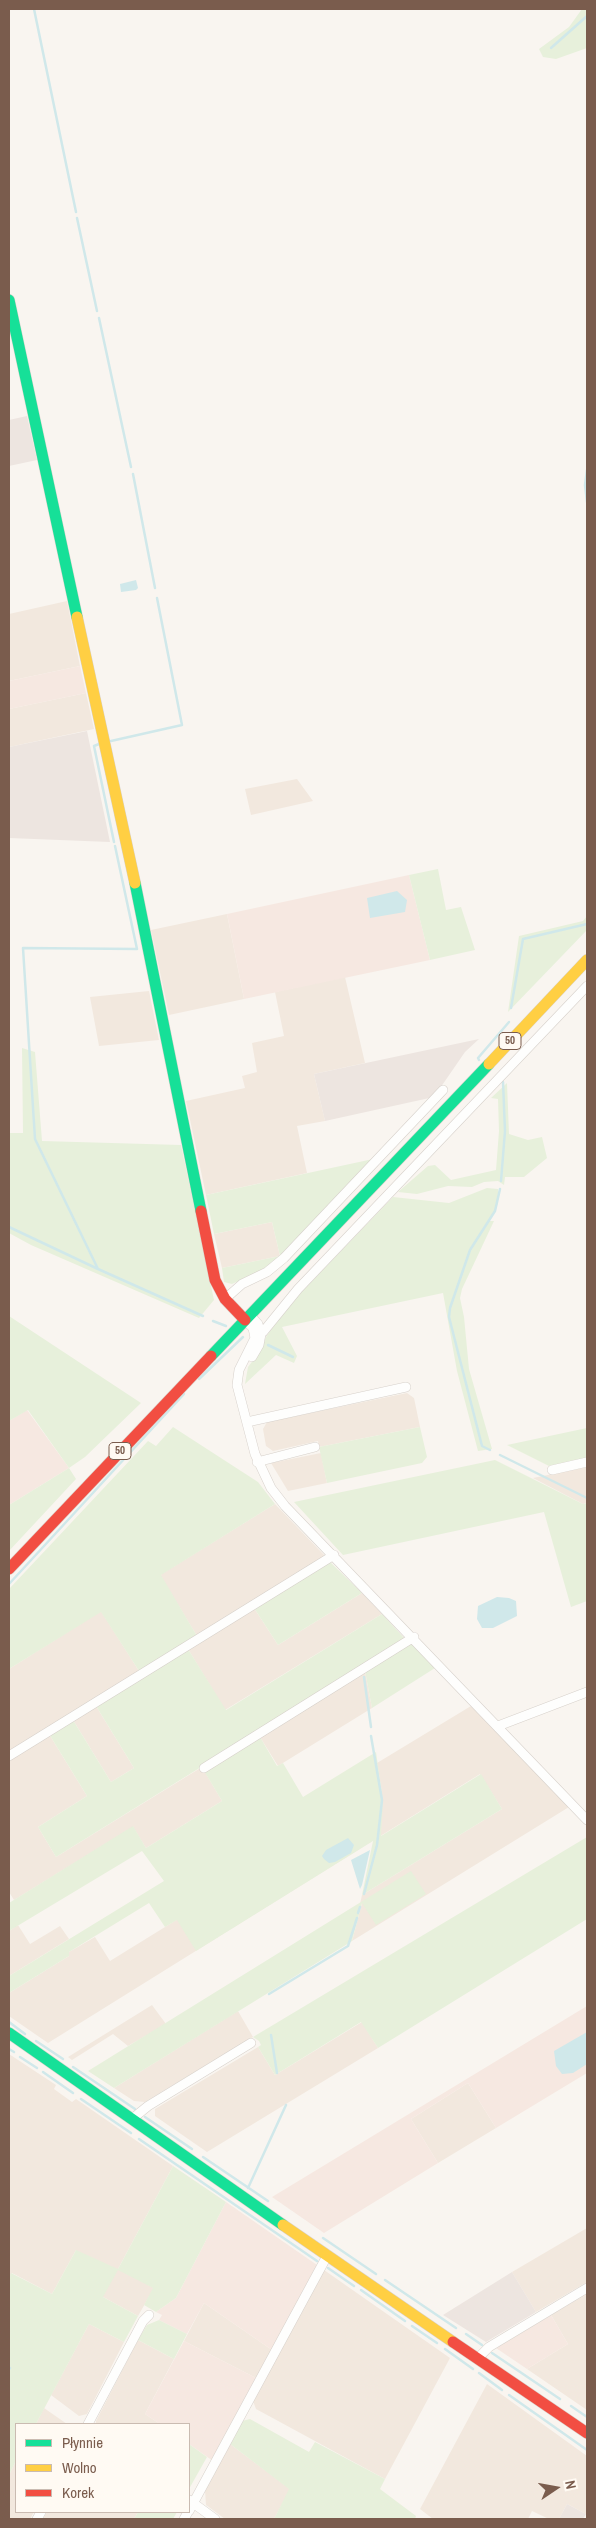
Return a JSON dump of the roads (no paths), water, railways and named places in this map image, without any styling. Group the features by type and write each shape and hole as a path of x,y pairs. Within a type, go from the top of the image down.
{"street":[{"path":"9,300 126,841 214,1267 227,1297 248,1318 258,1324 258,1335"},
{"name":"50","path":"9,1569 587,960"},
{"path":"587,986 298,1290 258,1335 237,1377 257,1462 264,1478 276,1496 414,1637 587,1820"},
{"path":"227,1297 242,1284 272,1269 284,1258 443,1090"},
{"path":"247,1422 406,1388"},
{"path":"257,1462 315,1447"},
{"path":"552,1470 587,1462"},
{"path":"9,1756 334,1555"},
{"path":"204,1768 414,1637"},
{"path":"498,1726 587,1692"},
{"path":"9,2033 327,2256 479,2357 587,2433"},
{"path":"132,2119 148,2106 251,2043"},
{"path":"215,2519 190,2506 327,2256"},
{"path":"479,2357 488,2347 587,2288"},
{"path":"89,2423 143,2321 149,2315"}],"water":[{"path":"136,580 138,588 136,590 121,592 120,584"},
{"path":"397,891 407,900 405,912 370,918 367,898"},
{"path":"497,1597 516,1601 517,1616 493,1628 482,1628 477,1619 478,1606"},
{"path":"348,1838 354,1845 351,1853 335,1862 329,1863 324,1859 322,1856 326,1850"},
{"path":"370,1850 362,1885 360,1889 351,1860"},
{"path":"587,2032 587,2064 573,2073 562,2074 556,2066 554,2051"}],"waterway":[{"path":"34,9 76,212"},
{"path":"551,48 587,16"},
{"path":"77,218 97,311"},
{"path":"99,318 131,467"},
{"path":"587,470 585,485 587,502"},
{"path":"133,474 155,588"},
{"path":"111,741 182,725 157,598"},
{"path":"99,744 94,746 114,842"},
{"path":"115,846 137,949 23,948 35,1139 98,1269 203,1316"},
{"path":"511,1008 523,939 587,924"},
{"path":"479,1060 478,1058 509,1022"},
{"path":"501,1181 505,1131 503,1082"},
{"path":"490,1450 482,1446 449,1317 450,1308 470,1250 495,1211 500,1189"},
{"path":"9,1227 98,1269"},
{"path":"213,1321 226,1326"},
{"path":"199,1379 243,1337"},
{"path":"268,1345 293,1357"},
{"path":"9,1584 184,1394"},
{"path":"500,1455 587,1498"},
{"path":"364,1677 371,1727"},
{"path":"364,1894 377,1845 382,1800 371,1736"},
{"path":"358,1913 360,1907"},
{"path":"269,1994 348,1946 357,1918"},
{"path":"9,2022 25,2034"},
{"path":"271,2035 277,2073"},
{"path":"36,2041 63,2059"},
{"path":"9,2049 14,2052"},
{"path":"20,2057 37,2068"},
{"path":"73,2067 135,2109"},
{"path":"43,2072 73,2093"},
{"path":"81,2099 131,2133"},
{"path":"248,2188 286,2105"},
{"path":"145,2117 192,2149"},
{"path":"139,2139 317,2261"},
{"path":"203,2157 268,2201"},
{"path":"323,2238 376,2274"},
{"path":"328,2268 354,2286"},
{"path":"385,2280 456,2328"},
{"path":"361,2290 405,2321"},
{"path":"412,2326 437,2343"},
{"path":"466,2334 482,2345"},
{"path":"445,2349 473,2369"},
{"path":"492,2353 560,2399"},
{"path":"479,2373 502,2390"},
{"path":"509,2395 587,2450"},
{"path":"571,2406 587,2417"}]}
